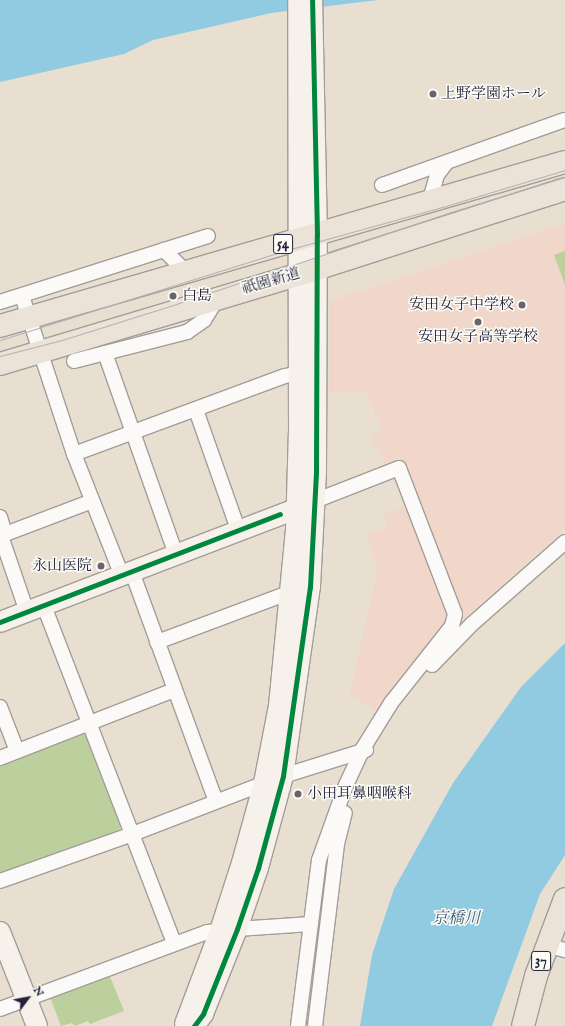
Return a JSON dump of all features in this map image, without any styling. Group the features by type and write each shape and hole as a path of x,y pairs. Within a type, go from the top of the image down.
{"main road":[{"name":"54","path":"0,326 185,271 428,203 565,162"},
{"name":"祇園新道","path":"1,365 41,351 219,296 307,271 565,189"},
{"name":"37","path":"525,1026 556,948 565,898"}],"street":[{"path":"194,1026 203,1014 229,930 264,783 279,706 291,592 296,509 299,373 307,271 308,237 305,34 298,0"},
{"path":"305,34 312,0"},
{"path":"382,185 565,120"},
{"path":"428,203 437,175 446,163"},
{"path":"0,302 208,236"},
{"path":"164,250 185,271"},
{"path":"184,1026 258,868 283,776 310,587 315,501 307,271"},
{"path":"22,296 74,454 92,501 127,574 157,642 216,801"},
{"path":"74,362 187,332 204,320 219,296"},
{"path":"105,353 176,556"},
{"path":"74,454 285,376 299,373"},
{"path":"196,410 239,532"},
{"path":"0,622 239,532 399,468 455,614 452,626 392,703 368,750 355,786 337,844 315,1026"},
{"path":"2,536 92,501"},
{"path":"0,517 2,536 89,723 130,835 174,943"},
{"path":"298,1026 319,860 346,785 368,750 412,689 442,653 565,542"},
{"path":"157,642 291,592"},
{"path":"0,758 174,690"},
{"path":"0,707 17,751"},
{"path":"0,881 130,835 283,776 368,750"},
{"path":"0,1008 207,932 311,924"},
{"path":"0,932 37,1026"}],"shaded area":[{"path":"565,223 565,528 462,621 401,460 385,465 378,448 375,448 369,434 383,433 366,392 329,393 329,301"},
{"path":"407,505 448,614 447,622 377,712 350,694 378,567 366,536 388,527 383,515"}],"green space":[{"path":"565,251 565,285 554,255"},
{"path":"83,734 88,737 122,824 117,835 0,877 0,766"},
{"path":"109,974 124,1011 90,1024 88,1021 75,1026 72,1023 61,1026 50,997"}],"water":[{"path":"0,0 378,0 271,13 153,40 124,54 0,82"},
{"name":"京橋川","path":"565,643 565,855 540,894 492,1026 360,1026 372,955 394,889 453,783 521,687"}],"tram line":[{"path":"0,340 280,252 449,205 565,170"},
{"path":"0,356 62,340 176,304 451,212 565,177"}],"cycle path":[{"path":"194,1026 203,1014 237,929 258,868 283,776 310,587 316,471 317,235 312,0"},
{"path":"0,622 280,514"}],"place":[{"name":"上野学園ホール","path":"433,94"},
{"name":"白島","path":"173,296"},
{"name":"安田女子中学校","path":"522,305"},
{"name":"安田女子高等学校","path":"478,322"},
{"name":"永山医院","path":"101,566"},
{"name":"小田耳鼻咽喉科","path":"298,794"}]}
